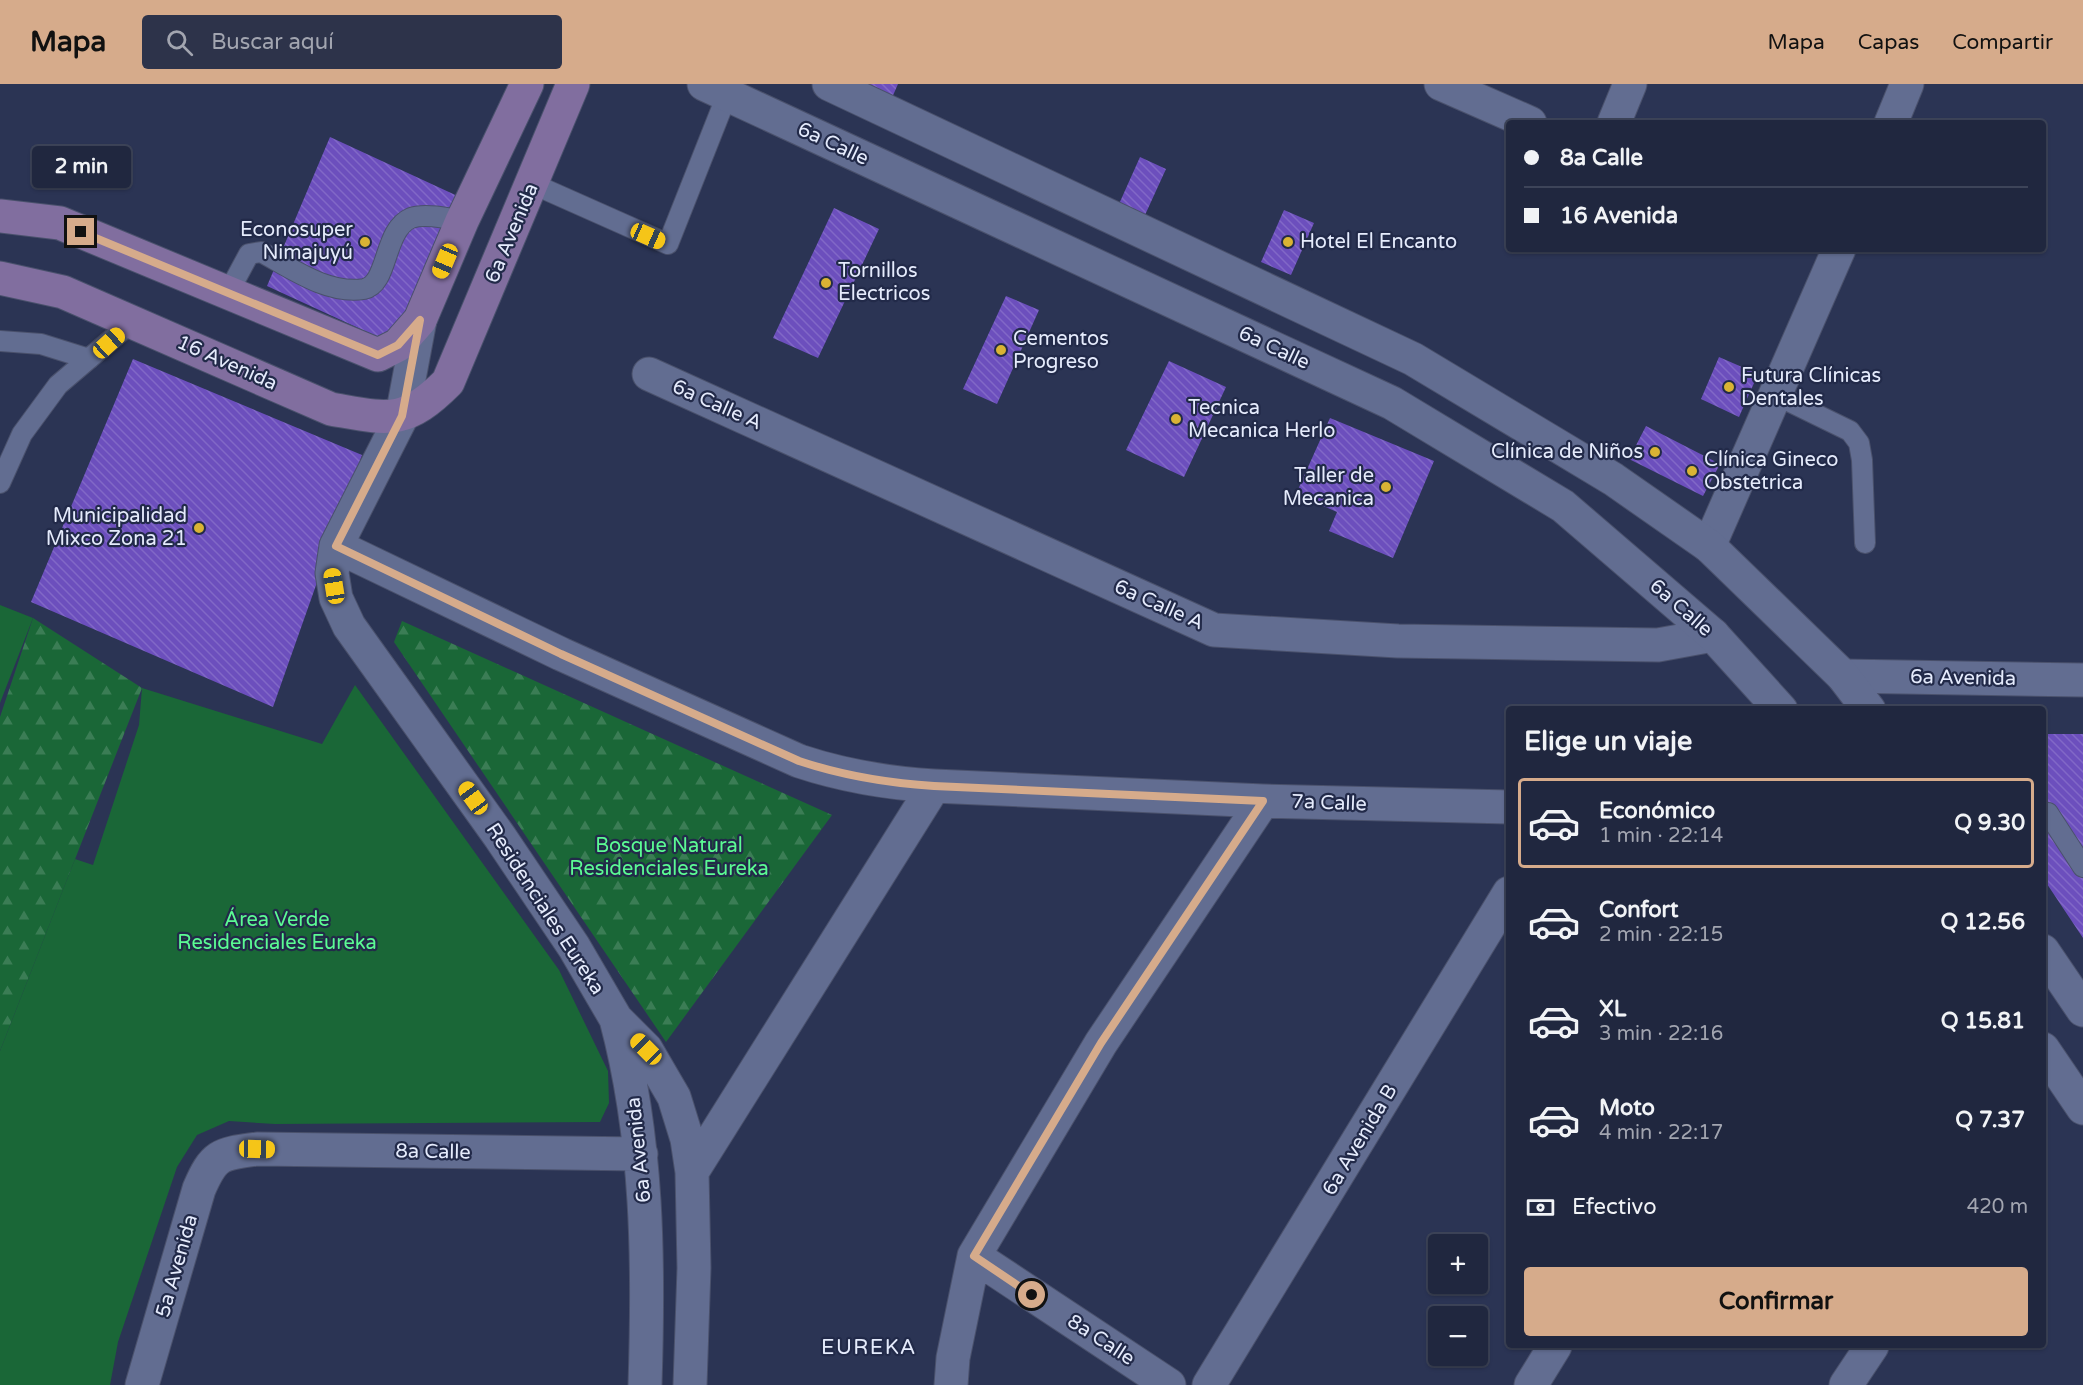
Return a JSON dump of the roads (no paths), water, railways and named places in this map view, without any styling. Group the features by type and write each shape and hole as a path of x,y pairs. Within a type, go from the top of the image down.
{"main road":[{"path":"0,216 60,223 361,350 378,355 398,345 420,320 462,221 527,84"},
{"name":"6a Avenida","path":"448,382 573,84"},
{"name":"16 Avenida","path":"0,278 63,292 331,409 373,417 402,416 423,405 448,382"}],"street":[{"path":"829,84 1413,359 1613,479 1709,546 1843,676 1866,706"},
{"path":"1441,84 1523,120"},
{"path":"1615,120 1630,84"},
{"path":"1892,120 1906,84"},
{"name":"6a Calle","path":"715,89 1392,403 1563,506 1713,635 1777,706"},
{"path":"1709,546 1776,395 1828,253"},
{"name":"Residenciales Eureka","path":"420,320 402,416 336,546 332,573 336,598 349,626 531,882 616,1019"},
{"name":"6a Calle A","path":"649,374 1214,630 1398,641 1658,645 1713,635"},
{"name":"7a Calle","path":"336,546 561,654 799,761 840,775 883,782 934,786 1263,801 1506,807"},
{"name":"6a Avenida","path":"1843,676 2083,680"},
{"path":"692,1172 934,786"},
{"path":"951,1385 953,1358 974,1256 1101,1043 1263,801"},
{"name":"6a Avenida B","path":"1209,1385 1506,898"},
{"path":"2046,955 2083,1010"},
{"name":"6a Avenida","path":"616,1019 626,1057 641,1154 646,1231 645,1385"},
{"name":"6a Avenida","path":"616,1019 646,1049 674,1097 687,1139 692,1172 694,1268 690,1385"},
{"path":"2046,1053 2083,1108"},
{"name":"8a Calle","path":"224,1154 257,1149 641,1154"},
{"name":"5a Avenida","path":"142,1385 200,1189 210,1164 224,1154"},
{"name":"8a Calle","path":"974,1256 1169,1385"},
{"path":"1531,1385 1554,1348"},
{"path":"1846,1385 1871,1348"}],"lane":[{"path":"533,184 668,244 715,89"},
{"path":"228,293 249,254 261,252 329,286 366,289 377,281 394,234 404,222 414,217 462,221"},
{"path":"0,483 22,434 58,385 132,322"},
{"path":"0,341 41,344 89,360"},
{"path":"1776,395 1850,431 1859,443 1862,460 1865,543"},
{"path":"2046,813 2083,867"}],"place":[{"name":"Econosuper Nimajuyú","path":"365,242"},
{"name":"Hotel El Encanto","path":"1288,242"},
{"name":"Tornillos Electricos","path":"826,283"},
{"name":"Cementos Progreso","path":"1001,350"},
{"name":"Futura Clínicas Dentales","path":"1729,387"},
{"name":"Tecnica Mecanica Herlo","path":"1176,419"},
{"name":"Clínica de Niños","path":"1655,452"},
{"name":"Clínica Gineco Obstetrica","path":"1692,471"},
{"name":"Taller de Mecanica","path":"1386,487"},
{"name":"Municipalidad Mixco Zona 21","path":"199,528"}],"district":[{"name":"EUREKA","path":"869,1347"}],"park label":[{"name":"Bosque Natural Residenciales Eureka","path":"669,858"},
{"name":"Área Verde Residenciales Eureka","path":"277,932"}]}
